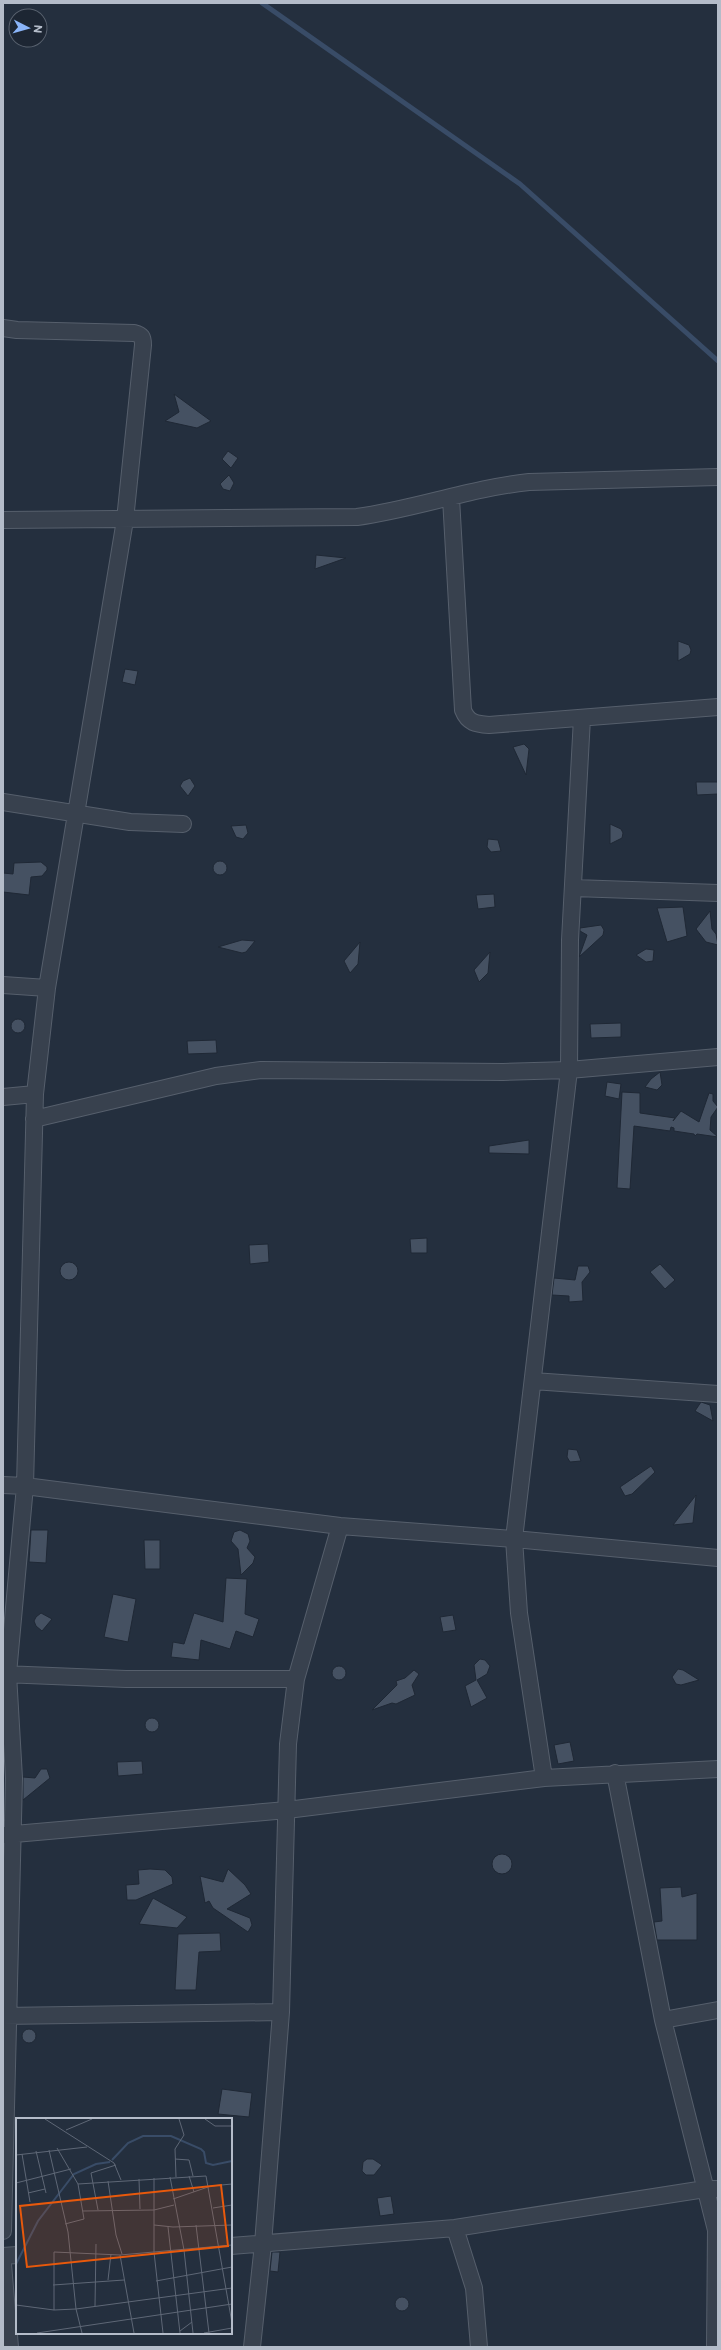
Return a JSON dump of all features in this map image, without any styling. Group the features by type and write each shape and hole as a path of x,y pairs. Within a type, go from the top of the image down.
{"street":[{"path":"3,328 17,330 134,333 140,334 143,338 125,520 47,988 35,1094 25,1486 6,1674 14,1778 7,1835 3,2231"},
{"path":"3,520 358,517 398,511 500,485 529,482 718,477"},
{"path":"451,498 463,710 466,718 472,722 489,725 718,707"},
{"path":"544,1778 519,1613 514,1539 569,1070 570,940 582,718"},
{"path":"3,802 130,822 184,824"},
{"path":"574,888 718,893"},
{"path":"3,985 47,988"},
{"path":"34,1118 216,1076 261,1070 503,1072 569,1070 718,1057"},
{"path":"3,1097 35,1094"},
{"path":"533,1382 718,1394"},
{"path":"3,1485 25,1486 340,1526 514,1539 718,1558"},
{"path":"252,2347 263,2244 281,2012 288,1744 296,1679 340,1526"},
{"path":"6,1674 126,1679 296,1679"},
{"path":"7,1835 287,1810 544,1778 615,1773 718,1769"},
{"path":"615,1773 663,2020 712,2189 716,2230 715,2347"},
{"path":"663,2020 718,2010"},
{"path":"6,2016 281,2012"},
{"path":"232,2246 455,2228 712,2189"},
{"path":"455,2228 474,2288 479,2347"},
{"path":"3,2256 16,2255"},
{"path":"3,2264 10,2347"}],"building":[{"path":"174,394 211,421 197,428 165,421 179,412"},
{"path":"228,451 238,458 231,468 222,459"},
{"path":"229,475 234,483 230,491 223,489 220,484"},
{"path":"316,555 346,558 315,569"},
{"path":"678,641 689,645 691,650 690,654 678,661"},
{"path":"125,669 138,671 135,685 122,682"},
{"path":"524,744 529,749 526,775 513,747"},
{"path":"190,778 195,786 188,796 180,786 183,781"},
{"path":"696,782 718,782 718,794 697,795"},
{"path":"610,824 621,829 623,833 622,838 610,844"},
{"path":"246,825 248,833 243,839 236,837 231,826"},
{"path":"488,839 498,840 501,851 491,852 487,847"},
{"path":"217,861 223,861 227,865 227,871 223,875 217,875 213,871 213,865"},
{"path":"41,862 47,867 47,870 42,876 31,877 29,895 3,892 3,873 13,874 14,863"},
{"path":"494,894 495,907 478,909 476,895"},
{"path":"683,907 687,936 667,942 657,908"},
{"path":"710,911 712,929 716,934 718,945 706,942 696,929"},
{"path":"601,925 604,930 603,935 579,957 587,935 580,931 580,928"},
{"path":"242,940 255,941 246,952 242,953 218,947"},
{"path":"360,942 358,964 350,973 344,961"},
{"path":"646,949 654,950 653,961 646,962 636,955"},
{"path":"490,952 488,973 479,982 474,970"},
{"path":"18,1019 23,1021 25,1026 23,1031 18,1033 13,1031 11,1026 13,1021"},
{"path":"621,1023 621,1037 591,1038 590,1024"},
{"path":"216,1040 217,1053 188,1054 187,1041"},
{"path":"660,1072 662,1085 657,1090 645,1087 651,1079"},
{"path":"607,1082 621,1084 619,1099 605,1096"},
{"path":"622,1092 640,1093 640,1113 675,1118 673,1121 681,1111 699,1122 709,1093 713,1094 713,1101 718,1107 711,1117 710,1130 718,1137 697,1134 695,1136 694,1134 674,1131 674,1128 671,1127 670,1131 634,1126 630,1189 617,1188"},
{"path":"529,1140 529,1154 489,1153 489,1146"},
{"path":"427,1238 427,1253 411,1253 410,1239"},
{"path":"268,1244 269,1262 250,1264 249,1245"},
{"path":"69,1262 75,1265 78,1271 75,1277 69,1280 63,1277 60,1271 63,1265"},
{"path":"660,1264 675,1280 665,1289 650,1272"},
{"path":"578,1266 588,1266 590,1272 582,1282 583,1301 569,1302 569,1296 552,1295 554,1278 575,1280"},
{"path":"701,1402 710,1405 713,1421 695,1411"},
{"path":"568,1449 577,1450 581,1461 570,1462 567,1457"},
{"path":"651,1466 655,1472 632,1494 625,1496 620,1487"},
{"path":"696,1495 693,1523 673,1525"},
{"path":"31,1530 48,1530 46,1563 29,1562"},
{"path":"240,1530 248,1534 250,1541 247,1548 255,1557 253,1563 241,1575 238,1549 231,1541 234,1532"},
{"path":"144,1540 160,1540 160,1569 145,1569"},
{"path":"226,1578 247,1579 245,1614 259,1619 253,1637 236,1631 230,1649 201,1640 199,1660 171,1657 173,1642 184,1644 194,1613 223,1622"},
{"path":"113,1594 136,1599 128,1642 104,1637"},
{"path":"41,1613 52,1619 42,1631 36,1626 34,1621"},
{"path":"453,1615 456,1630 443,1632 440,1617"},
{"path":"480,1659 485,1660 490,1666 487,1674 477,1680 487,1698 471,1707 465,1686 476,1680 474,1665"},
{"path":"336,1666 342,1666 346,1670 346,1676 342,1680 336,1680 332,1676 332,1670"},
{"path":"678,1669 683,1670 699,1680 681,1685 676,1684 672,1677"},
{"path":"414,1670 419,1674 412,1685 415,1695 396,1704 392,1703 372,1710 397,1685 396,1681 405,1678"},
{"path":"149,1718 155,1718 159,1722 159,1728 155,1732 149,1732 145,1728 145,1722"},
{"path":"570,1742 574,1761 558,1764 554,1745"},
{"path":"142,1761 143,1774 118,1776 117,1762"},
{"path":"41,1769 47,1769 50,1778 23,1800 23,1777 35,1778"},
{"path":"502,1854 509,1857 512,1864 509,1871 502,1874 495,1871 492,1864 495,1857"},
{"path":"228,1869 245,1885 251,1894 227,1909 250,1918 252,1925 248,1932 213,1908 209,1901 205,1903 200,1876 223,1882"},
{"path":"138,1870 165,1870 172,1877 173,1884 136,1900 127,1900 126,1885 139,1884"},
{"path":"681,1887 682,1897 697,1893 697,1940 657,1940 654,1922 662,1921 660,1888"},
{"path":"153,1898 187,1917 177,1928 139,1924"},
{"path":"220,1933 221,1951 199,1952 196,1990 175,1990 178,1934"},
{"path":"29,2029 34,2031 36,2036 34,2041 29,2043 24,2041 22,2036 24,2031"},
{"path":"222,2089 252,2093 249,2117 218,2114"},
{"path":"367,2159 373,2159 382,2165 374,2175 366,2175 362,2171 363,2162"},
{"path":"391,2196 394,2214 380,2216 377,2198"},
{"path":"272,2252 280,2252 278,2272 270,2271"},
{"path":"402,2297 407,2299 409,2304 407,2309 402,2311 397,2309 395,2304 397,2299"}],"waterway":[{"path":"262,3 520,184 718,361"}]}
